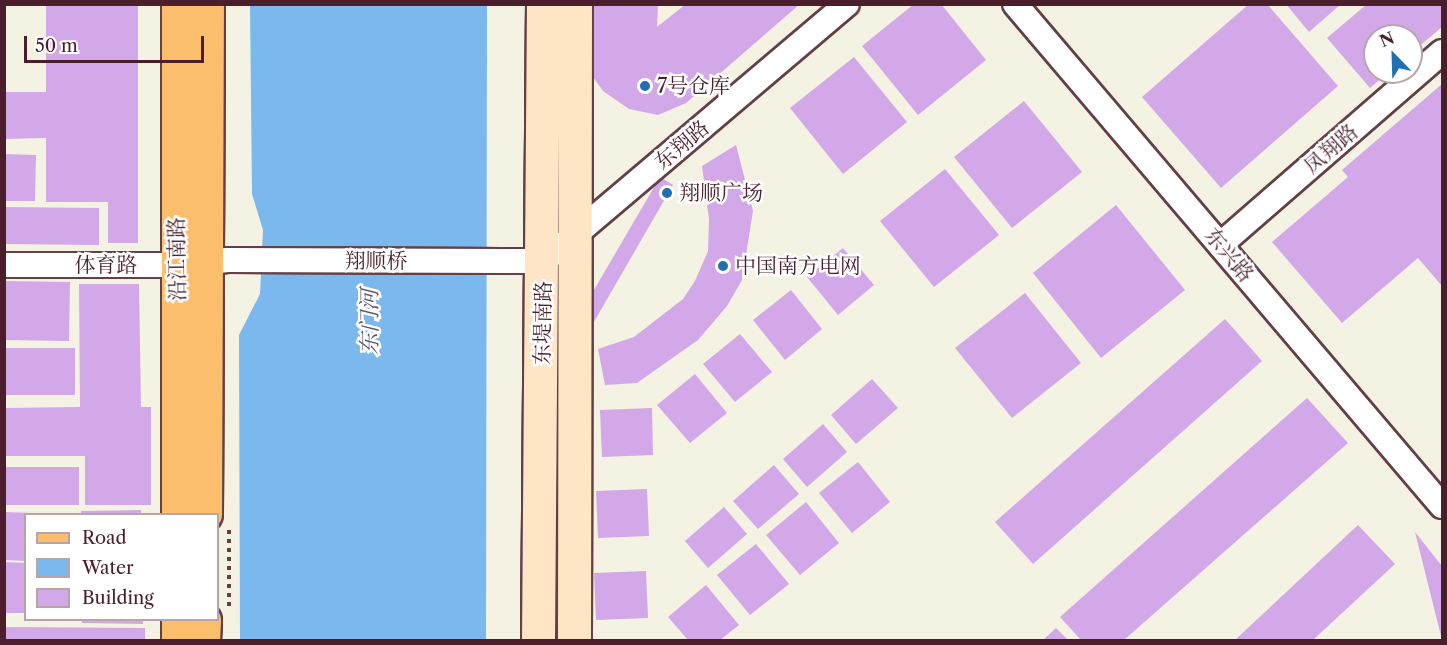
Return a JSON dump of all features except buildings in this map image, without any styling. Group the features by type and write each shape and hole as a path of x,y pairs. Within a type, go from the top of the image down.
{"main road":[{"name":"沿江南路","path":"178,4 205,513"},
{"name":"沿江南路","path":"178,513 207,4"},
{"name":"东堤南路","path":"538,640 544,261 543,4"},
{"name":"东堤南路","path":"574,640 577,234 575,4"},
{"path":"178,621 178,640"},
{"path":"203,640 204,621"}],"street":[{"name":"东翔路","path":"544,261 847,4"},
{"name":"东兴路","path":"1015,4 1443,506"},
{"name":"凤翔路","path":"1220,245 1443,52"},
{"name":"翔顺桥","path":"193,265 228,260 544,261"},
{"name":"体育路","path":"4,266 193,265"}],"water":[{"name":"东门河","path":"250,5 487,5 486,640 240,640 239,335 260,294 263,230 252,194"}],"place":[{"name":"7号仓库","path":"645,86"},
{"name":"翔顺广场","path":"667,193"},
{"name":"中国南方电网","path":"723,266"}]}
